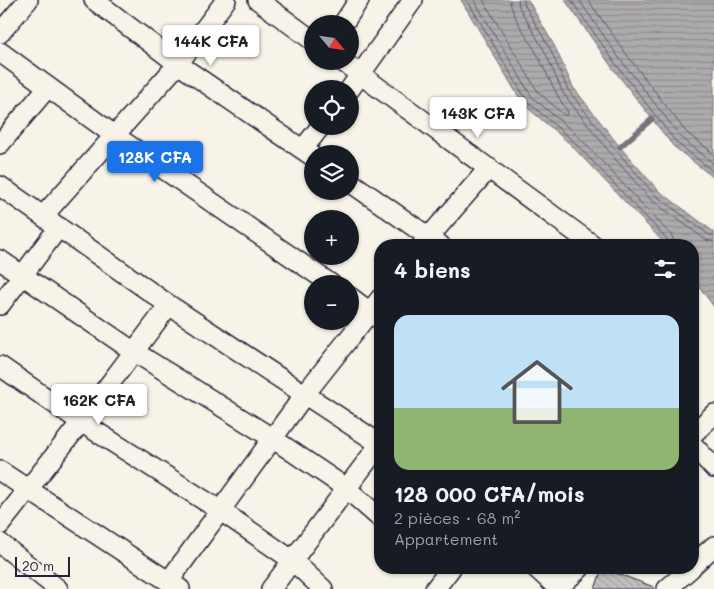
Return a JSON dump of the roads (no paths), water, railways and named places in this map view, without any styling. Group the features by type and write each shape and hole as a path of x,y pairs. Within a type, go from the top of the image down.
{"street":[{"path":"0,33 28,0"},
{"path":"94,0 178,64 304,150"},
{"path":"42,216 178,64 226,0"},
{"path":"258,0 304,34"},
{"path":"349,15 359,0"},
{"path":"357,80 413,0"},
{"path":"0,52 114,135 318,275"},
{"path":"359,84 489,168 585,239"},
{"path":"0,144 48,87"},
{"path":"433,239 489,168"},
{"path":"0,186 169,305 374,440"},
{"path":"359,189 427,239"},
{"path":"0,305 59,227"},
{"path":"0,260 133,351 272,438 346,488 374,513"},
{"path":"359,301 374,309"},
{"path":"0,525 169,305"},
{"path":"0,471 175,585 221,511 272,438 305,394 374,314"},
{"path":"0,366 81,422 221,511 292,560 323,589"},
{"path":"699,428 714,414"},
{"path":"271,589 374,452"},
{"path":"0,544 58,589"},
{"path":"699,558 714,546"},
{"path":"543,574 559,588 574,574"}],"water":[{"path":"461,0 528,0 555,47 573,87 620,147 658,190 714,232 714,307 699,286 699,239 660,239 569,143 523,104"},
{"path":"565,0 714,0 714,178 673,146 611,66"}],"waterway":[{"path":"620,147 652,119"}]}
